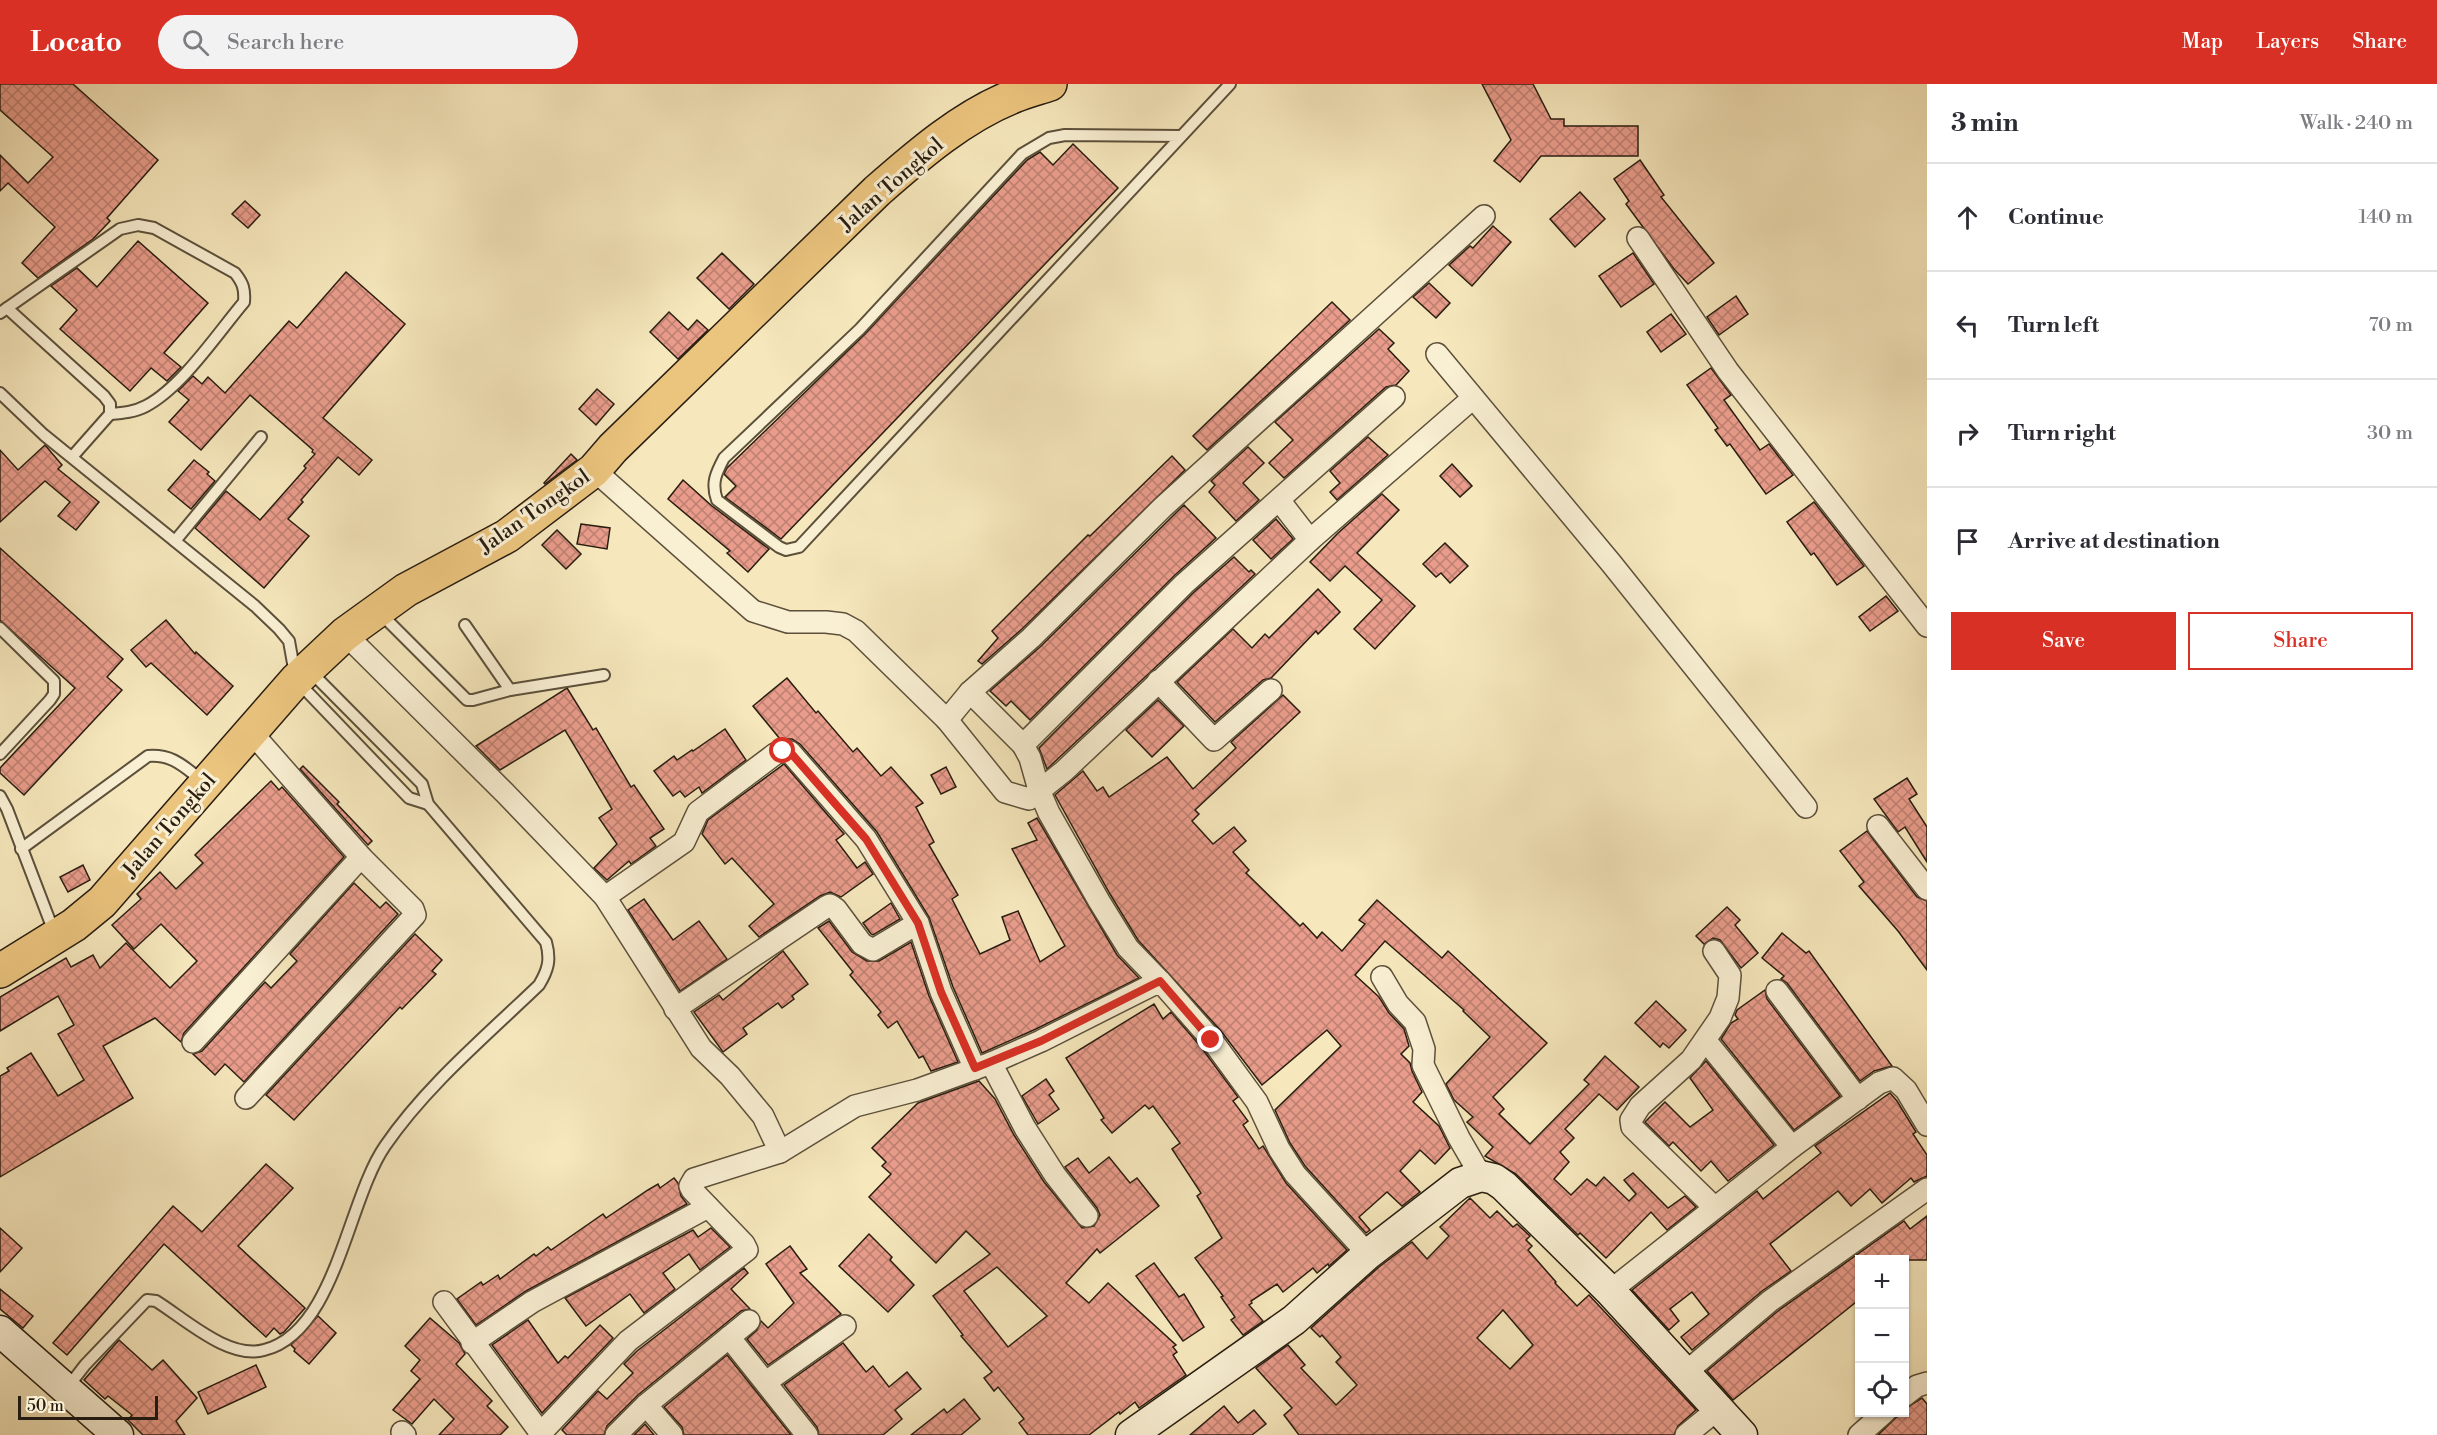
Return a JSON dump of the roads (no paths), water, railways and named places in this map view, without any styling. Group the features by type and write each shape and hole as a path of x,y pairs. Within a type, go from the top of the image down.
{"highway":[{"name":"Jalan Tongkol","path":"0,970 56,938 102,902 251,732 299,671 376,610 406,590 507,536 602,461 877,191 918,156 990,108 1014,96 1050,84"}],"street":[{"path":"947,720 970,692 1030,638 1163,507 1484,216"},
{"path":"1638,238 1728,371 1927,626"},
{"path":"1437,354 1589,536 1806,807"},
{"path":"1023,745 1184,584 1394,397"},
{"path":"602,461 753,611 788,622 843,624 856,631 947,720 1005,792 1026,794 1064,771 1310,540 1473,398"},
{"path":"1279,500 1310,540"},
{"path":"345,634 506,793 605,897 701,1048 730,1076 763,1116 780,1152"},
{"path":"1158,681 1214,740 1271,690"},
{"path":"970,692 1023,745 1030,758 1026,794"},
{"path":"246,1098 415,915 413,909 361,857 251,732"},
{"path":"605,897 684,842 698,812 783,751 790,752 866,839 918,923 941,992 983,1066 1055,1174 1087,1216"},
{"path":"1026,794 1055,823 1128,948 1211,1040 1257,1102 1295,1174 1368,1254"},
{"path":"1878,826 1927,889"},
{"path":"193,1042 361,857"},
{"path":"675,1010 826,907 836,909 862,944 873,950 918,923"},
{"path":"1714,951 1730,975 1728,998 1720,1018 1691,1060 1640,1106 1631,1120 1632,1127 1714,1207"},
{"path":"1382,977 1398,1004 1415,1022 1424,1049 1423,1065 1459,1138 1482,1176"},
{"path":"444,1302 541,1435 628,1341 747,1250 692,1190 690,1186 694,1179 780,1152 855,1106 917,1090 983,1066 1050,1036 1160,981"},
{"path":"1777,991 1858,1099"},
{"path":"1706,1041 1792,1147"},
{"path":"1610,1291 1714,1207 1879,1083 1893,1078 1906,1090 1927,1125"},
{"path":"1131,1435 1268,1340 1368,1254 1460,1183 1482,1176 1494,1179 1504,1186 1610,1291 1742,1435"},
{"path":"1685,1373 1770,1301 1927,1189"},
{"path":"472,1343 532,1302 708,1207"},
{"path":"616,1435 646,1405 749,1320"},
{"path":"766,1382 844,1326"},
{"path":"0,1331 118,1435"},
{"path":"729,1337 807,1435"},
{"path":"1909,1393 1917,1386 1927,1383"},
{"path":"646,1405 672,1435"},
{"path":"1686,1435 1718,1409"},
{"path":"1859,1435 1880,1417"}],"lane":[{"path":"1181,136 1065,135 1049,138 1022,154 860,329 724,458 715,474 713,489 717,500 779,547 786,550 799,547 1230,84"},
{"path":"72,457 110,414 110,404 104,396 3,310 120,230 138,225 154,228 235,273 245,291 244,302 172,389 146,407 110,414"},
{"path":"0,393 44,435 279,628 289,641 299,671 409,798 428,804"},
{"path":"175,541 261,437"},
{"path":"376,610 467,700 510,690 604,675"},
{"path":"465,625 510,690"},
{"path":"0,628 54,681 55,686 50,700 0,754"},
{"path":"66,1389 85,1365 147,1300 156,1300 228,1348 245,1352 264,1350 287,1340 311,1316 331,1277 367,1179 385,1146 455,1066 539,986 548,970 550,956 546,942 428,804 422,784 299,671"},
{"path":"21,849 148,756 160,755 172,758 206,784"},
{"path":"0,796 56,938"}]}
